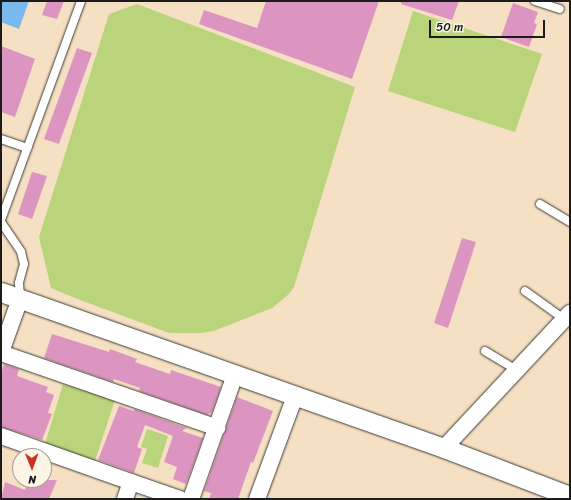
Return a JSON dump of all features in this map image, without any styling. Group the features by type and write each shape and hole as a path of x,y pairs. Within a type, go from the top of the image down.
{"street":[{"path":"1,292 444,448 550,495 570,496"},
{"path":"20,299 1,352 217,428"},
{"path":"444,448 567,316"},
{"path":"191,499 235,375"},
{"path":"258,499 295,396"},
{"path":"1,436 180,499"},
{"path":"124,499 131,482"}],"lane":[{"path":"20,299 18,284 24,264 21,252 1,221 81,1"},
{"path":"535,1 560,9"},
{"path":"1,139 27,148"},
{"path":"540,204 570,222"},
{"path":"525,290 567,316"},
{"path":"485,351 517,370"}],"green space":[{"path":"137,4 355,87 294,287 289,294 272,308 214,331 201,333 169,333 51,288 39,237 109,14"},
{"path":"413,11 542,54 515,132 388,91"},
{"path":"63,384 115,400 95,461 45,444"},
{"path":"147,429 168,436 158,468 142,463 147,449 141,447"}],"water":[{"path":"1,1 29,1 19,29 1,22"}],"building":[{"path":"47,1 64,1 57,19 42,15"},
{"path":"266,1 379,1 352,79 199,24 204,10 257,28"},
{"path":"401,1 459,1 452,20 401,4"},
{"path":"513,3 538,12 534,23 537,24 529,47 501,37"},
{"path":"1,46 35,59 15,117 1,112"},
{"path":"77,48 92,53 59,144 44,139"},
{"path":"32,172 47,176 32,219 18,214"},
{"path":"462,238 476,242 448,328 434,323"},
{"path":"52,334 109,352 110,349 137,359 135,362 167,373 170,374 171,370 221,387 212,412 207,415 139,391 140,388 114,379 113,382 44,358"},
{"path":"4,364 19,369 17,376 48,387 46,392 54,395 48,413 52,414 42,440 1,427 1,373"},
{"path":"237,397 273,411 253,463 251,462 238,499 209,499 211,493 204,491"},
{"path":"119,406 134,411 134,409 187,428 182,431 203,438 186,484 173,479 177,467 164,462 173,436 145,425 137,447 142,449 134,473 98,460"},
{"path":"52,480 57,480 49,499 1,499 5,482 12,485 12,488 20,488 25,490 26,488 52,488"}]}
